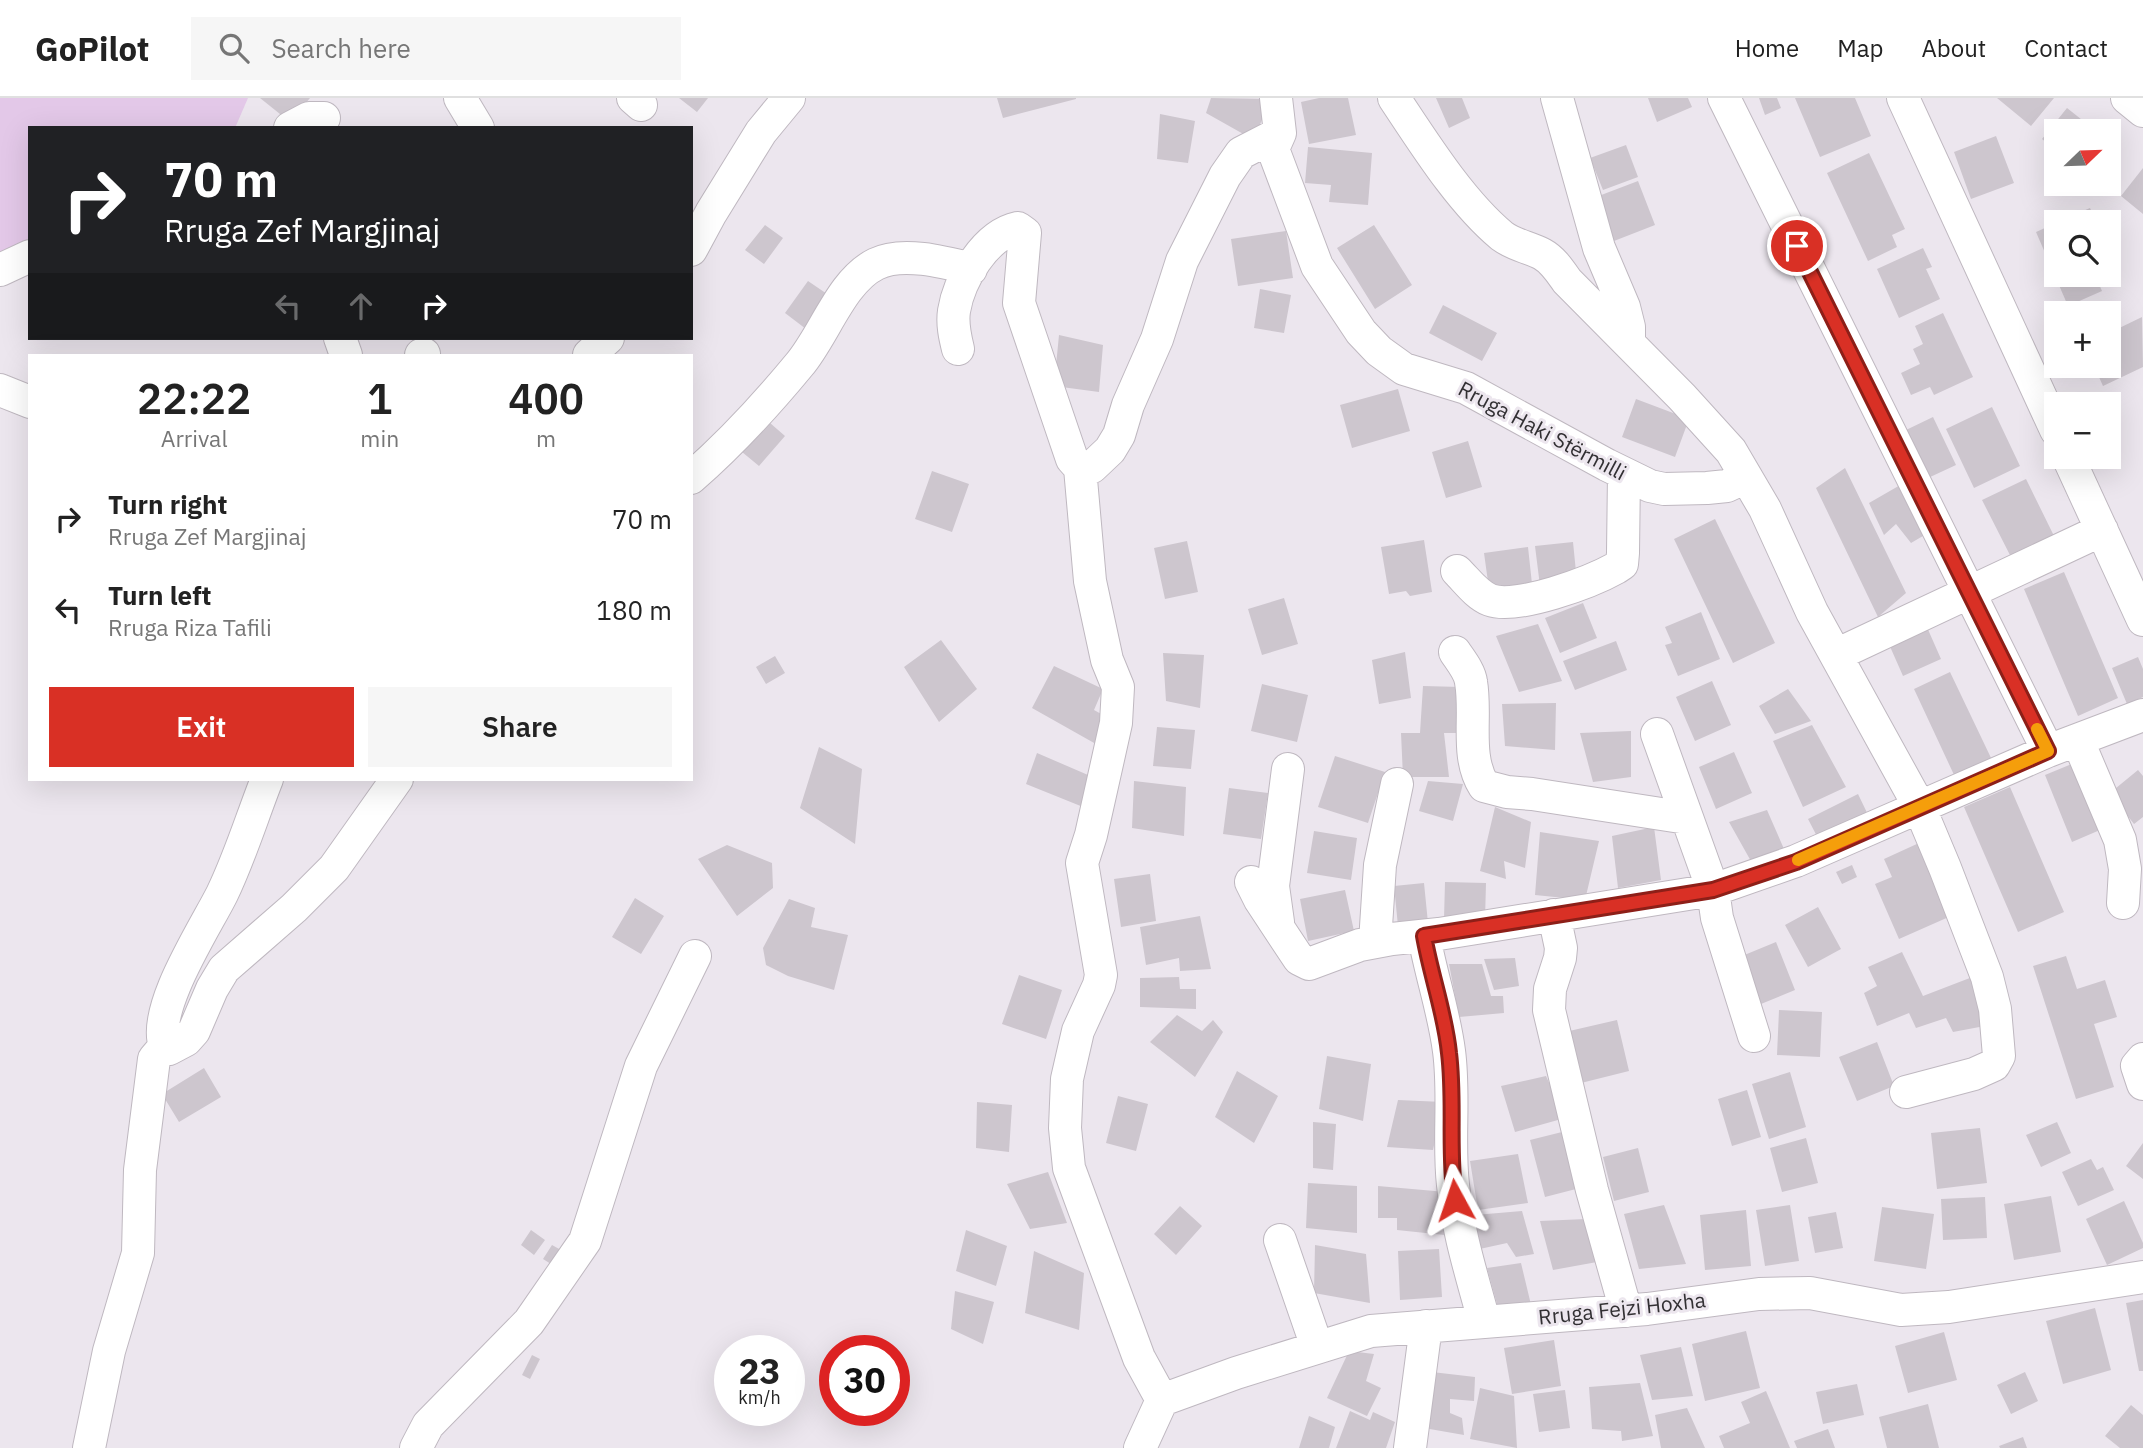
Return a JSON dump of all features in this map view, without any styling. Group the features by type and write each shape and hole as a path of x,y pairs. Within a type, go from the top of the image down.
{"street":[{"path":"460,98 477,126"},
{"path":"693,246 761,132 789,98"},
{"name":"Rruga Haki Stërmilli","path":"1276,98 1280,133 1273,149 1317,266 1354,322 1379,351 1404,369 1466,387 1625,474 1664,489 1727,486 1746,477"},
{"path":"1395,98 1453,183 1482,216 1502,236 1543,254 1731,451 1765,509 1812,612 1919,807 1987,977 1995,1009 1999,1056 1994,1065 1975,1074 1906,1092"},
{"path":"1557,98 1599,248 1624,307 1629,327 1629,343"},
{"path":"1724,98 2048,751"},
{"path":"1903,98 2044,404"},
{"path":"2127,98 2143,111"},
{"path":"294,126 310,118 325,115"},
{"path":"1080,468 1092,467 1110,450 1119,435 1128,405 1157,339 1182,261 1225,176 1241,153 1280,133"},
{"path":"958,349 954,312 962,286 989,245 1006,230 1018,228 1025,233 1019,303 1072,459 1080,468 1090,580 1107,660 1118,687 1116,723 1091,835 1082,863 1101,975 1075,1043 1067,1079 1065,1128 1069,1168 1091,1231 1139,1358 1162,1399 1140,1448"},
{"path":"0,270 28,257"},
{"path":"693,476 717,455 801,363 852,284 873,265 883,261 921,259 971,269"},
{"path":"590,354 606,340"},
{"path":"0,390 28,401"},
{"path":"2074,469 2143,620"},
{"path":"1457,571 1478,592 1490,600 1502,602 1568,590 1616,568 1622,564 1625,474"},
{"path":"1836,655 2102,530"},
{"path":"1455,653 1471,679 1475,757 1479,777 1485,786 1507,792 1687,818"},
{"path":"1251,883 1299,959 1309,964 1375,942 1713,890 1796,862 2048,751 2143,715"},
{"path":"1657,734 1713,890 1717,918 1754,1036"},
{"path":"2078,741 2120,840 2125,869 2123,902"},
{"path":"1280,930 1273,886 1288,769"},
{"path":"266,781 222,894 204,923 166,1008 162,1038 164,1046 169,1049 194,1031 224,969 294,908 334,868 396,781"},
{"path":"1375,942 1380,865 1397,784"},
{"path":"1553,915 1561,948 1550,989 1549,1010 1592,1190 1626,1311"},
{"path":"1424,936 1449,1053 1452,1085 1451,1150 1457,1217 1469,1274 1484,1321"},
{"path":"416,1448 428,1425 529,1322 585,1241 641,1066 695,957"},
{"path":"89,1448 109,1352 138,1253 137,1209 143,1142 154,1059 164,1046"},
{"path":"2143,1059 2137,1066 2143,1084"},
{"path":"1280,1240 1317,1347"},
{"name":"Rruga Fejzi Hoxha","path":"1162,1399 1371,1331 1626,1311 1759,1294 1810,1293 1901,1310 1949,1307 2143,1277"},
{"path":"1410,1448 1426,1326"}],"shaded area":[{"path":"0,98 248,98 236,126 28,126 28,247 0,260"}],"building":[{"path":"260,98 310,98 290,122"},
{"path":"679,98 708,98 697,112"},
{"path":"997,98 1076,98 1076,99 1003,118"},
{"path":"1211,98 1270,99 1254,140 1206,113"},
{"path":"1319,98 1348,98 1356,135 1309,144 1301,102"},
{"path":"1436,98 1462,98 1470,118 1449,128"},
{"path":"1648,98 1688,98 1692,107 1657,122"},
{"path":"1759,98 1777,98 1781,108 1765,115"},
{"path":"1795,98 1855,98 1871,136 1820,157"},
{"path":"1997,98 2054,98 2031,126"},
{"path":"2067,108 2081,119 2058,119"},
{"path":"1160,114 1195,121 1188,163 1157,159"},
{"path":"1996,136 2014,183 1971,199 1954,152"},
{"path":"1626,145 1638,177 1603,190 1590,158"},
{"path":"1308,147 1372,153 1368,205 1329,202 1331,185 1305,183"},
{"path":"1869,153 1905,229 1892,235 1897,247 1868,261 1827,173"},
{"path":"2143,168 2143,214 2121,196"},
{"path":"1638,181 1655,225 1614,241 1596,197"},
{"path":"765,225 783,238 764,264 745,250"},
{"path":"1374,225 1412,285 1375,309 1337,248"},
{"path":"2044,228 2044,250 2036,232"},
{"path":"1286,231 1293,278 1238,286 1231,239"},
{"path":"1923,248 1932,267 1926,269 1940,299 1899,318 1877,269"},
{"path":"808,281 830,296 806,329 785,313"},
{"path":"2060,287 2100,287 2102,291 2079,301 2066,301"},
{"path":"1260,289 1291,295 1284,333 1254,328"},
{"path":"1443,305 1497,333 1482,361 1429,333"},
{"path":"1943,313 1973,377 1934,395 1930,387 1911,395 1901,373 1920,364 1913,349 1923,344 1915,326"},
{"path":"2142,317 2143,367 2121,377 2121,327"},
{"path":"1059,335 1103,345 1099,392 1054,386"},
{"path":"2099,378 2120,378 2103,386"},
{"path":"1398,389 1410,431 1352,448 1340,405"},
{"path":"1636,399 1689,419 1675,457 1622,437"},
{"path":"1992,407 2020,466 1974,488 1946,429"},
{"path":"762,416 785,436 759,466 736,447"},
{"path":"1933,417 1956,465 1928,478 1906,430"},
{"path":"1468,441 1482,487 1446,498 1432,452"},
{"path":"1845,468 1906,593 1878,617 1816,488"},
{"path":"932,471 969,484 952,532 915,519"},
{"path":"2026,479 2055,538 2012,559 1982,500"},
{"path":"1902,484 1928,533 1911,543 1896,524 1884,535 1869,503"},
{"path":"1715,519 1775,643 1733,663 1674,539"},
{"path":"1424,540 1432,592 1410,596 1406,591 1389,594 1381,547"},
{"path":"1187,541 1198,592 1165,599 1154,548"},
{"path":"1573,542 1577,582 1540,586 1535,546"},
{"path":"1528,547 1532,584 1489,589 1484,553"},
{"path":"2064,572 2118,698 2078,716 2024,589"},
{"path":"1284,598 1298,644 1262,655 1248,609"},
{"path":"1583,603 1597,638 1560,653 1545,618"},
{"path":"1701,612 1720,659 1678,676 1665,645 1672,643 1665,627"},
{"path":"1538,624 1562,681 1519,692 1496,636"},
{"path":"1926,625 1941,659 1903,676 1888,642"},
{"path":"941,640 977,689 939,722 904,667"},
{"path":"1616,641 1627,670 1575,690 1563,661"},
{"path":"1405,652 1411,698 1379,704 1372,660"},
{"path":"1163,653 1204,655 1200,708 1166,701"},
{"path":"775,656 785,673 766,684 756,667"},
{"path":"2138,657 2143,669 2143,697 2127,704 2112,668"},
{"path":"1054,666 1103,689 1094,710 1112,720 1103,748 1032,708"},
{"path":"1950,672 1992,760 1955,777 1914,689"},
{"path":"1712,681 1731,725 1695,741 1676,697"},
{"path":"1262,684 1308,695 1297,742 1251,731"},
{"path":"1423,686 1461,687 1469,733 1444,733 1449,777 1403,777 1401,733 1420,733"},
{"path":"1788,689 1811,721 1775,734 1759,706"},
{"path":"1556,703 1555,750 1505,746 1502,704"},
{"path":"1812,725 1846,787 1803,807 1773,741"},
{"path":"1157,727 1195,730 1191,769 1153,766"},
{"path":"1631,731 1631,777 1593,782 1580,733"},
{"path":"819,747 862,769 855,844 800,808"},
{"path":"1734,752 1752,793 1716,809 1699,767"},
{"path":"1037,753 1095,778 1093,811 1026,784"},
{"path":"1335,756 1385,772 1368,823 1318,807"},
{"path":"2079,761 2107,827 2072,842 2045,775"},
{"path":"2138,770 2143,776 2143,817 2134,824 2110,793"},
{"path":"1134,781 1186,787 1184,836 1132,828"},
{"path":"1428,781 1463,784 1453,821 1419,811"},
{"path":"2010,787 2064,912 2018,932 1964,807"},
{"path":"1229,788 1268,793 1261,839 1223,834"},
{"path":"1858,794 1871,821 1822,846 1808,819"},
{"path":"1495,807 1531,822 1525,868 1504,861 1506,879 1480,871"},
{"path":"1767,810 1784,849 1752,863 1729,822"},
{"path":"1654,827 1661,880 1618,888 1612,836"},
{"path":"1314,831 1357,838 1351,880 1307,873"},
{"path":"1540,832 1599,841 1585,900 1535,895"},
{"path":"1919,843 1951,916 1899,939 1875,884 1892,877 1884,859"},
{"path":"727,845 772,863 773,888 737,916 698,859"},
{"path":"1852,865 1857,877 1842,884 1836,872"},
{"path":"1150,874 1156,921 1121,927 1114,879"},
{"path":"1445,882 1486,883 1485,920 1444,919"},
{"path":"1424,883 1428,923 1398,926 1394,886"},
{"path":"1345,890 1354,931 1308,941 1300,899"},
{"path":"635,898 664,916 641,954 612,937"},
{"path":"789,899 815,908 811,927 848,935 834,990 788,976 766,965 763,948"},
{"path":"1818,907 1841,949 1808,967 1785,925"},
{"path":"1200,916 1211,969 1180,971 1179,958 1146,965 1140,927"},
{"path":"1776,942 1795,990 1761,1004 1742,956"},
{"path":"1902,952 1923,996 1975,976 1990,1025 1953,1032 1946,1018 1916,1028 1909,1013 1877,1026 1864,993 1877,986 1868,967"},
{"path":"2066,956 2077,989 2105,980 2117,1017 2094,1024 2114,1087 2076,1099 2033,966"},
{"path":"1515,958 1519,986 1494,990 1484,959"},
{"path":"1449,964 1482,964 1491,996 1503,996 1504,1013 1459,1017"},
{"path":"1019,975 1062,990 1046,1039 1002,1024"},
{"path":"1179,977 1180,989 1196,989 1196,1009 1140,1007 1140,978"},
{"path":"1779,1010 1822,1012 1820,1057 1777,1055"},
{"path":"1177,1015 1202,1031 1213,1020 1223,1032 1195,1077 1150,1042"},
{"path":"1617,1020 1629,1071 1577,1084 1565,1032"},
{"path":"1877,1042 1894,1086 1857,1101 1839,1057"},
{"path":"1327,1056 1371,1064 1363,1121 1319,1109"},
{"path":"204,1068 221,1097 179,1122 162,1094"},
{"path":"1237,1071 1278,1096 1254,1143 1215,1117"},
{"path":"1790,1072 1806,1127 1769,1139 1752,1084"},
{"path":"1546,1076 1565,1118 1515,1132 1501,1086"},
{"path":"1747,1090 1761,1137 1732,1146 1718,1099"},
{"path":"1118,1096 1148,1104 1136,1151 1106,1143"},
{"path":"1398,1100 1443,1102 1433,1150 1387,1147"},
{"path":"977,1102 1012,1105 1009,1152 976,1148"},
{"path":"1313,1122 1336,1124 1333,1170 1313,1168"},
{"path":"2057,1122 2071,1153 2041,1167 2026,1135"},
{"path":"1980,1128 1987,1183 1937,1189 1931,1133"},
{"path":"1562,1132 1576,1189 1545,1197 1530,1140"},
{"path":"1806,1138 1818,1183 1782,1192 1770,1148"},
{"path":"2143,1143 2143,1179 2126,1166"},
{"path":"1638,1148 1649,1192 1614,1201 1603,1157"},
{"path":"1518,1154 1528,1203 1478,1210 1470,1161"},
{"path":"2091,1159 2097,1170 2103,1167 2114,1190 2078,1206 2062,1172"},
{"path":"1048,1172 1067,1223 1030,1229 1007,1184"},
{"path":"1308,1183 1357,1186 1357,1233 1306,1228"},
{"path":"1378,1186 1446,1192 1454,1236 1397,1230 1397,1218 1378,1218"},
{"path":"2051,1196 2061,1252 2014,1260 2004,1204"},
{"path":"1985,1197 1987,1238 1943,1240 1941,1199"},
{"path":"2124,1201 2143,1248 2107,1265 2086,1219"},
{"path":"1664,1205 1686,1264 1639,1269 1624,1214"},
{"path":"1790,1205 1799,1261 1765,1266 1756,1210"},
{"path":"1180,1206 1202,1226 1176,1255 1154,1234"},
{"path":"1882,1207 1934,1214 1926,1269 1874,1261"},
{"path":"1746,1210 1751,1266 1705,1270 1700,1215"},
{"path":"1522,1211 1534,1254 1516,1257 1507,1243 1475,1250 1475,1215"},
{"path":"1836,1212 1843,1248 1815,1253 1808,1217"},
{"path":"1586,1219 1597,1262 1553,1270 1540,1221"},
{"path":"531,1230 545,1240 534,1255 521,1245"},
{"path":"966,1230 1007,1246 996,1286 956,1271"},
{"path":"552,1245 561,1250 551,1264 543,1259"},
{"path":"1315,1245 1366,1254 1370,1303 1314,1293"},
{"path":"1439,1249 1442,1297 1400,1300 1398,1251"},
{"path":"1034,1251 1084,1273 1079,1330 1025,1313"},
{"path":"1521,1263 1532,1309 1499,1311 1487,1268"},
{"path":"955,1291 994,1302 983,1344 951,1329"},
{"path":"2143,1300 2143,1371 2139,1371 2126,1303"},
{"path":"2095,1308 2111,1370 2063,1384 2046,1321"},
{"path":"1746,1331 1760,1388 1705,1401 1692,1344"},
{"path":"1944,1332 1957,1380 1908,1393 1895,1346"},
{"path":"1554,1340 1561,1386 1512,1394 1504,1348"},
{"path":"1681,1347 1693,1396 1652,1400 1640,1355"},
{"path":"1349,1351 1374,1354 1366,1381 1381,1388 1367,1416 1327,1398"},
{"path":"532,1355 540,1359 530,1379 522,1375"},
{"path":"1432,1372 1475,1377 1474,1401 1450,1399 1450,1413 1462,1418 1464,1435 1424,1428"},
{"path":"2025,1372 2038,1401 2011,1414 1997,1385"},
{"path":"1640,1383 1653,1436 1622,1441 1621,1431 1592,1429 1589,1387"},
{"path":"1857,1384 1864,1415 1823,1424 1816,1392"},
{"path":"1480,1388 1514,1396 1517,1448 1470,1439"},
{"path":"1565,1390 1570,1428 1539,1432 1533,1394"},
{"path":"1766,1391 1790,1448 1724,1448 1719,1436 1750,1423 1741,1402"},
{"path":"1928,1404 1939,1448 1887,1448 1879,1417"},
{"path":"2131,1405 2143,1415 2143,1448 2120,1448 2105,1436"},
{"path":"1687,1408 1705,1448 1661,1448 1655,1415"},
{"path":"1350,1411 1370,1420 1373,1412 1395,1422 1386,1448 1336,1448"},
{"path":"1309,1416 1335,1427 1329,1448 1299,1448"},
{"path":"1828,1429 1835,1448 1797,1448 1794,1441"},
{"path":"2023,1437 2027,1448 1999,1446"}],"slow traffic":[{"path":"1798,860 2048,751 2037,729"}],"route":[{"path":"1455,1200 1452,1183 1452,1085 1449,1053 1424,936 1713,890 1796,862 2048,751 1797,246"}]}
